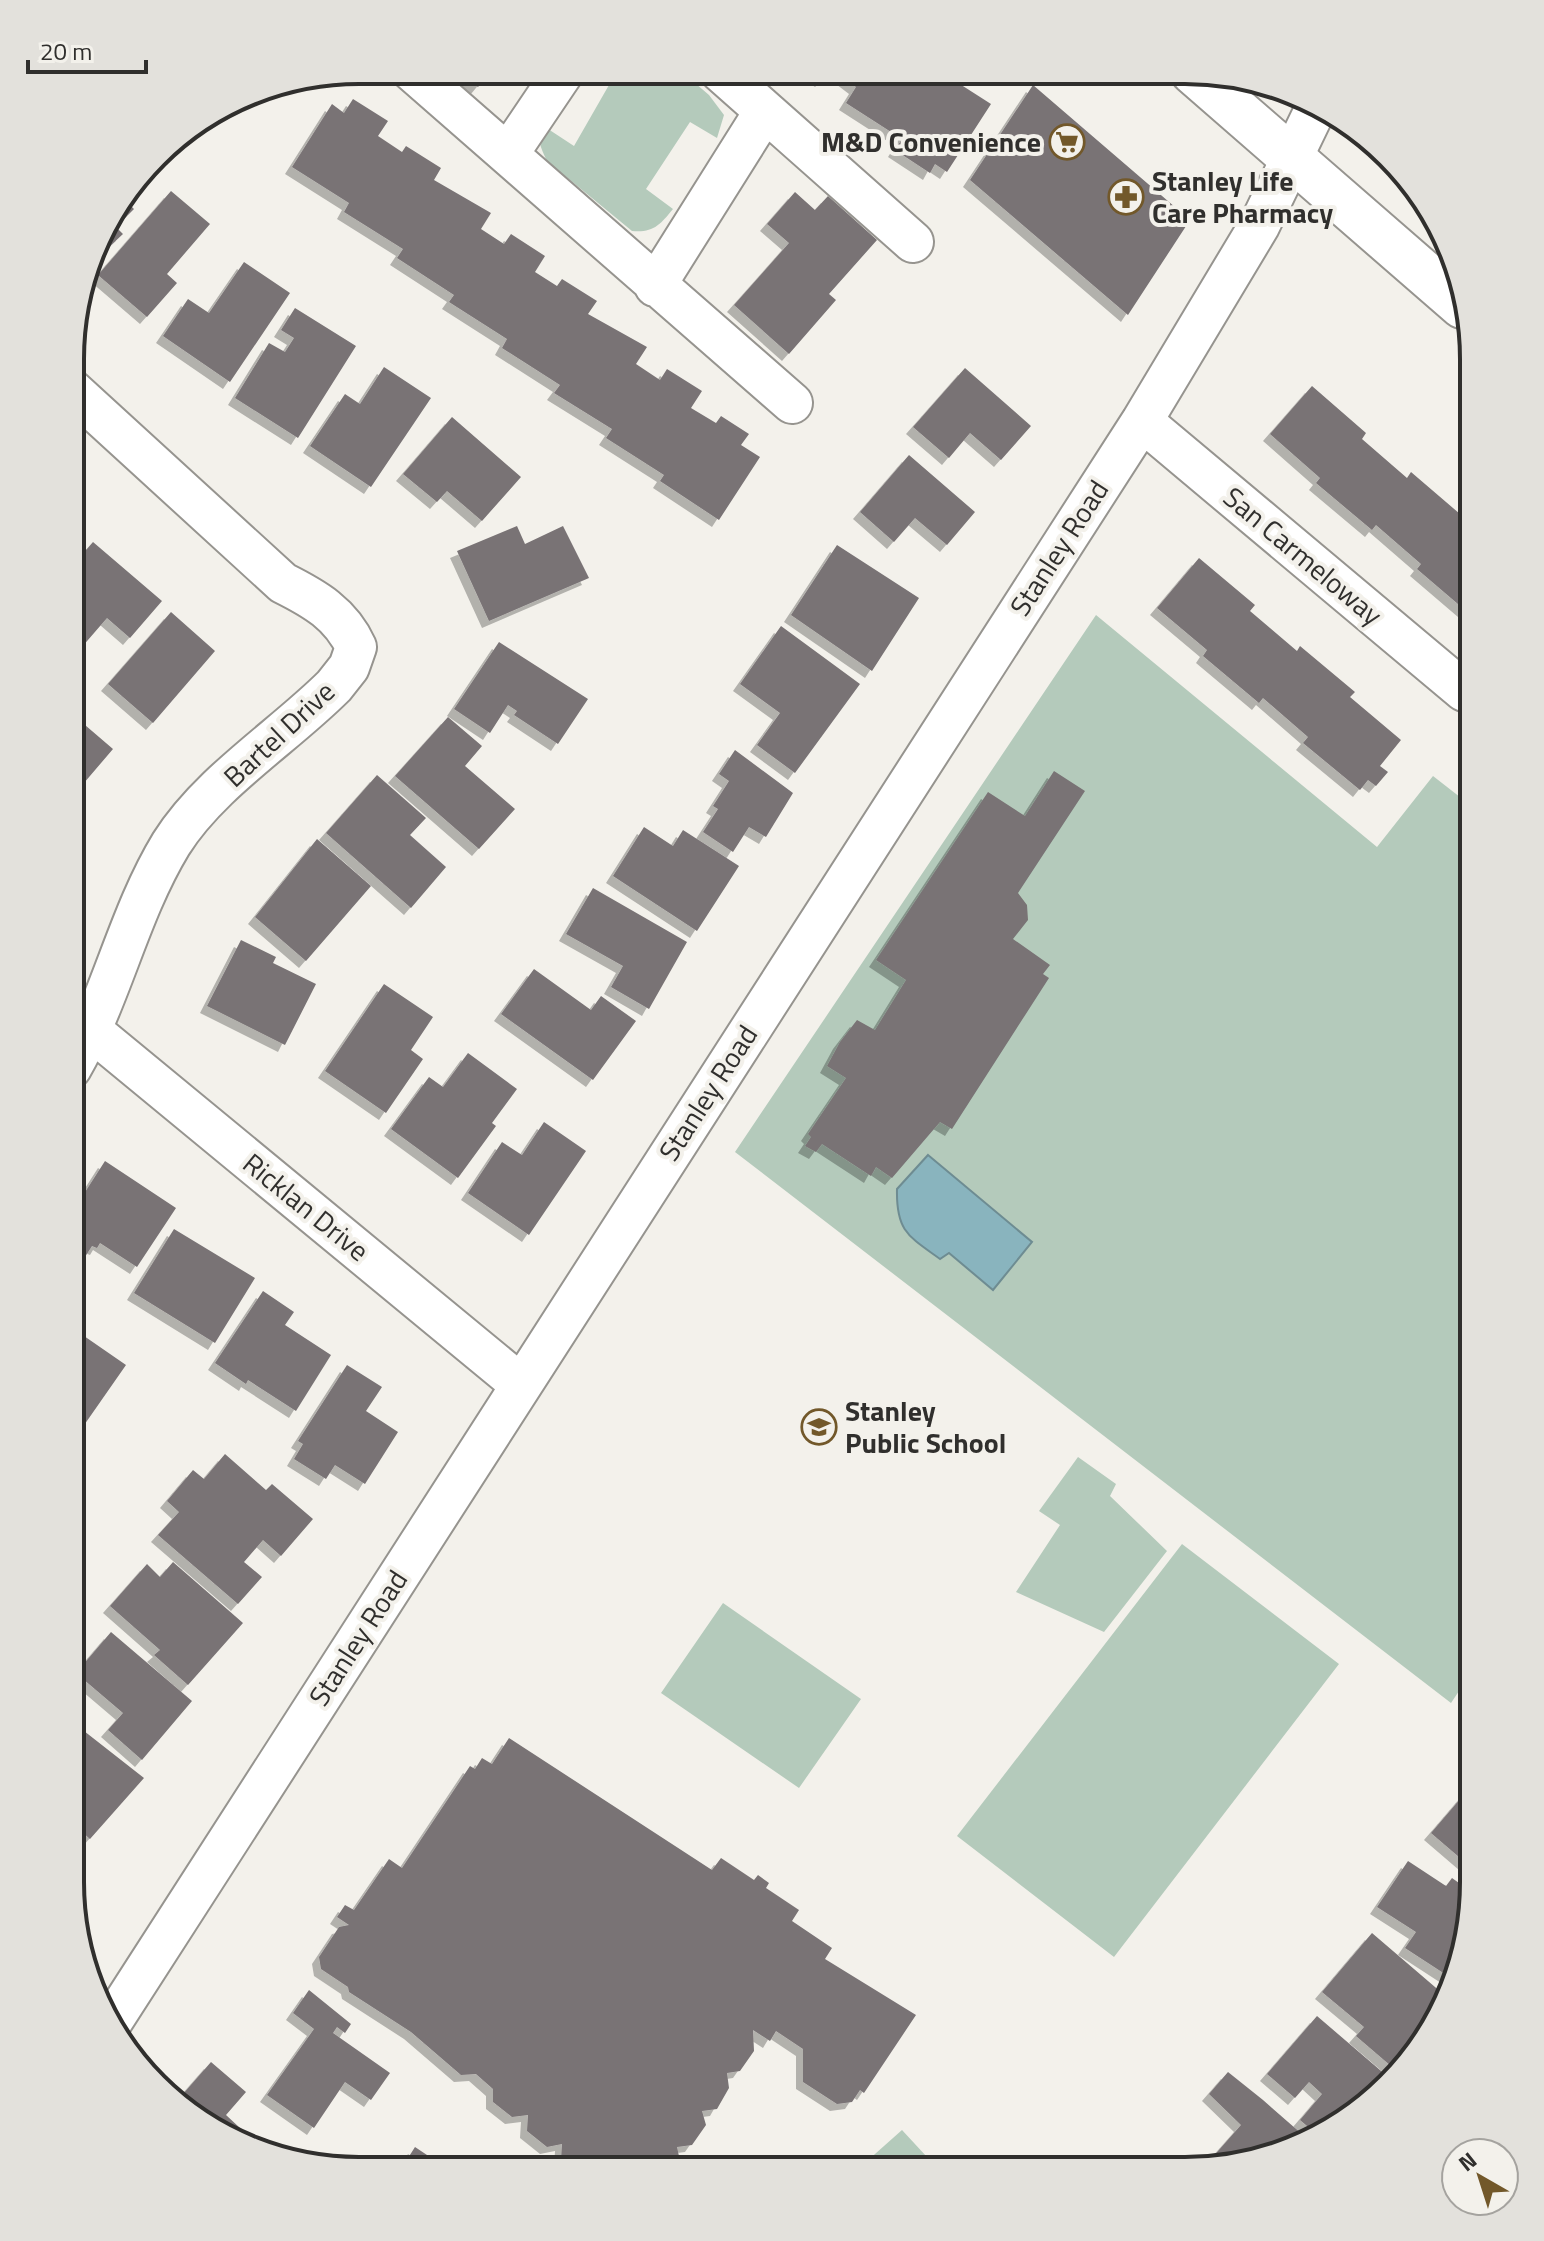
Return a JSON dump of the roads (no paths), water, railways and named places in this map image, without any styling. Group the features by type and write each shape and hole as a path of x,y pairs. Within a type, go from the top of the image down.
{"main road":[{"path":"1209,85 1453,298"}],"street":[{"path":"427,84 792,403"},
{"path":"508,154 555,84"},
{"path":"735,84 913,242"},
{"path":"655,286 765,111"},
{"name":"Stanley Road","path":"117,2013 1142,421 1259,226 1312,116"},
{"name":"Bartel Drive","path":"84,401 283,583 323,605 346,625 356,647 349,667 334,686 202,804 172,842 134,917 92,1031"},
{"name":"San Carmeloway","path":"1142,421 1460,687"},
{"path":"84,1045 92,1031"},
{"name":"Ricklan Drive","path":"92,1031 520,1384"}],"water":[{"path":"928,1155 1032,1242 993,1290 949,1253 940,1259 912,1238 902,1224 897,1189"}],"place":[{"name":"M&D Convenience","path":"1067,142"},
{"name":"Stanley Life Care Pharmacy","path":"1126,197"},
{"name":"Stanley Public School","path":"819,1427"}]}
